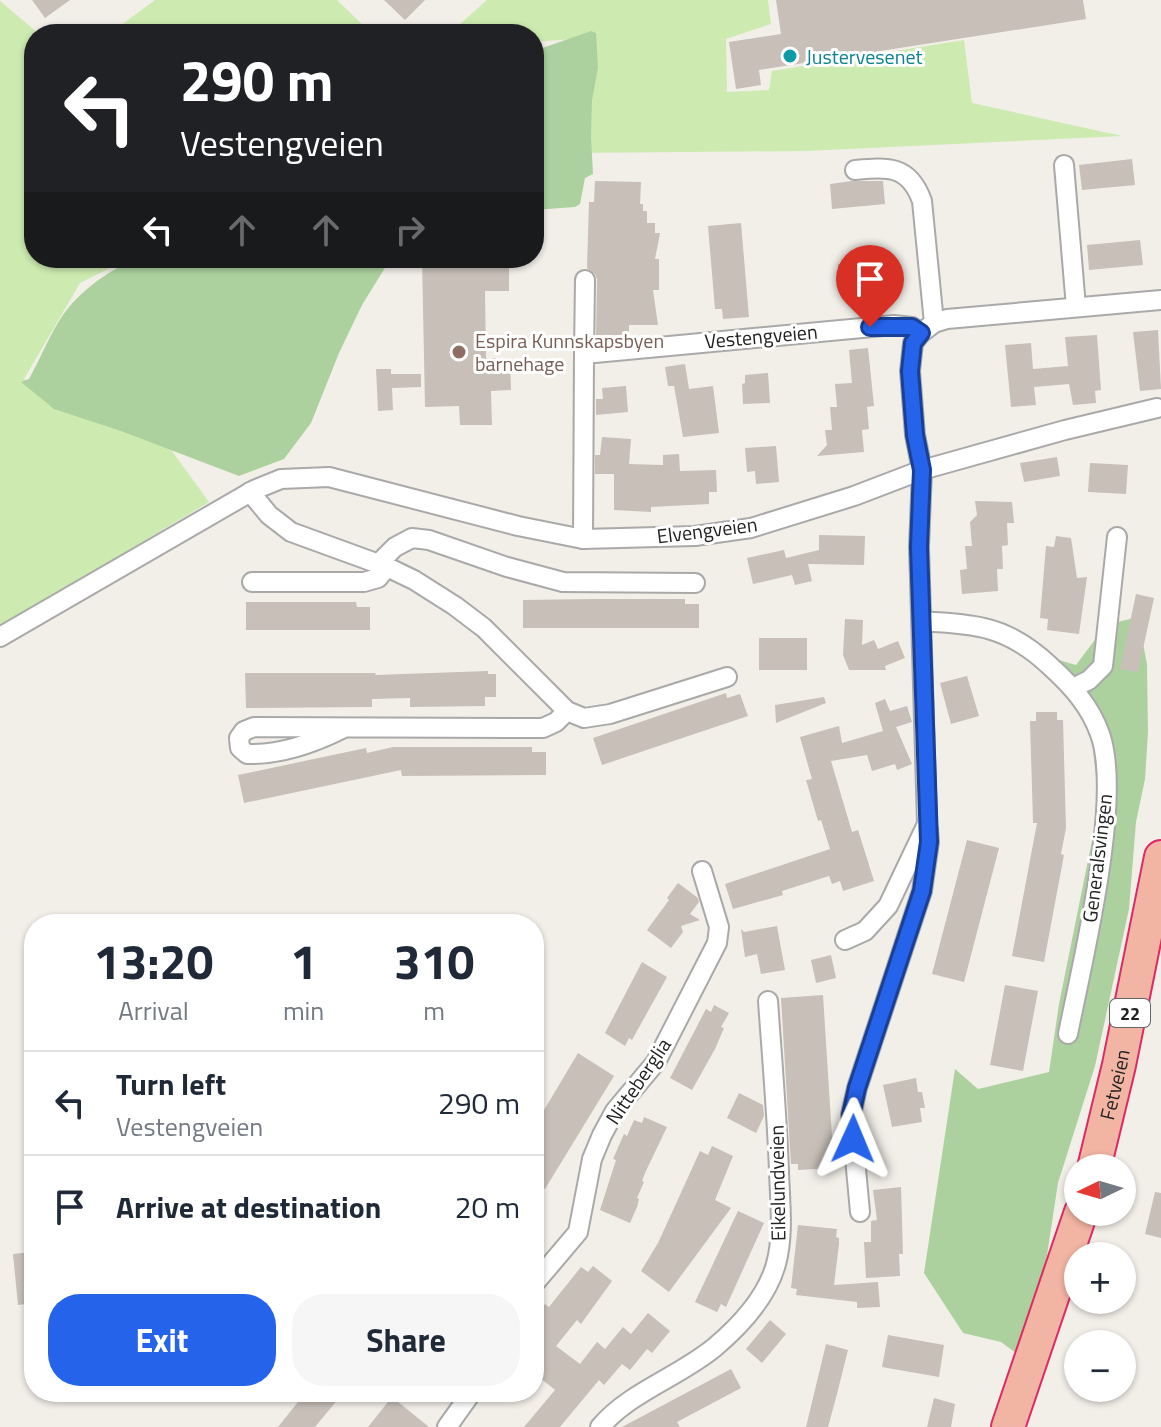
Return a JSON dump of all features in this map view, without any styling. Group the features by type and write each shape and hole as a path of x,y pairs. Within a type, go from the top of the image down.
{"highway":[{"name":"Fetveien","path":"1097,1154 1161,857"},
{"path":"1008,1427 1076,1226"}],"street":[{"path":"1064,165 1076,307"},
{"path":"855,170 893,170 907,175 917,186 922,201 928,328 913,343 910,371 915,435 922,470 919,547 929,842 922,891 857,1088 851,1115 860,1212"},
{"path":"583,539 585,280"},
{"name":"Vestengveien","path":"584,354 894,325 928,328 976,316 1161,300"},
{"name":"Elvengveien","path":"0,637 250,492 281,479 329,477 518,526 583,539 695,536 751,528 854,496 922,470 1157,408"},
{"path":"250,492 269,515 291,532 383,566 437,593 481,626 567,711 584,718 610,714 727,677"},
{"path":"1073,688 1089,680 1103,666 1117,537"},
{"path":"252,582 364,582 378,578 395,547 412,538 429,540 507,567 563,582 695,583"},
{"name":"Generalsvingen","path":"922,621 969,625 1006,635 1045,661 1073,688 1089,710 1101,738 1106,783 1096,885 1068,1034"},
{"path":"342,729 318,741 261,755 247,754 240,748 239,738 244,731 254,727 543,728 556,722 567,711"},
{"path":"845,940 865,931 888,906 927,824"},
{"name":"Nitteberglia","path":"544,1272 578,1232 592,1159 602,1135 615,1111 656,1062 717,943 719,927 702,871"},
{"name":"Eikelundveien","path":"600,1427 611,1415 646,1390 693,1364 717,1345 755,1306 776,1264 781,1234 780,1191 768,1001"},
{"path":"447,1427 465,1402"}],"green space":[{"path":"155,0 337,0 362,24 123,24"},
{"path":"487,0 768,0 771,24 726,39 727,92 769,90 772,71 964,40 972,103 1122,136 806,151 579,153 572,39 544,41 544,24 460,24"},
{"path":"0,1 27,24 24,24 24,268 110,268 80,283 24,379 161,436 209,502 0,627"},
{"path":"591,31 596,33 598,68 592,100 591,137 593,174 585,178 580,204 575,207 544,209 544,47"},
{"path":"118,268 385,268 362,305 339,353 311,423 284,459 239,476 54,409 21,382 29,379 69,307"},
{"path":"1138,617 1147,664 1145,779 1136,822 1129,909 1095,1066 1067,1154 1064,1154 1046,1262 1016,1353 1001,1342 963,1333 924,1273 955,1069 978,1089 1049,1072 1059,1004 1099,806 1087,693 1041,655 1076,665 1106,625"}],"building":[{"path":"32,0 70,0 45,18"},
{"path":"384,0 425,0 405,20"},
{"name":"Justervesenet","path":"776,0 1083,0 1086,19 759,70 761,85 736,89 729,42 781,34"},
{"path":"1132,159 1135,185 1082,190 1079,165"},
{"path":"595,181 641,182 640,204 643,204 643,211 647,211 647,223 655,223 655,233 660,233 655,259 659,259 659,290 653,290 658,325 629,325 629,335 596,335 597,279 587,268 589,202 594,202"},
{"path":"883,181 885,204 832,209 830,184"},
{"path":"741,223 749,317 723,319 722,309 715,309 708,226"},
{"path":"1140,240 1143,265 1089,270 1087,245"},
{"path":"891,259 893,284 840,289 838,264"},
{"path":"422,268 509,268 509,291 485,291 486,358 510,358 511,390 491,391 492,425 460,425 459,406 425,407"},
{"path":"1158,330 1161,389 1140,391 1133,332"},
{"path":"1097,335 1101,390 1095,391 1096,403 1073,405 1069,384 1034,387 1036,405 1011,407 1005,345 1031,343 1033,369 1068,366 1065,337"},
{"path":"868,348 874,406 867,407 869,429 862,430 864,452 817,456 827,445 825,430 832,430 830,407 837,407 835,384 852,383 849,350"},
{"path":"685,364 689,389 713,386 719,433 683,437 674,386 668,386 665,367"},
{"path":"376,369 391,369 391,374 421,374 421,387 392,388 393,410 378,411"},
{"path":"768,373 770,403 743,404 745,375"},
{"path":"626,386 628,412 596,415 596,399 603,399 602,388"},
{"path":"602,437 631,439 629,464 663,465 663,455 679,454 680,471 716,470 717,492 709,492 709,504 651,507 651,512 614,510 614,474 595,474 595,455 600,455"},
{"path":"776,446 779,482 756,484 755,471 747,472 745,448"},
{"path":"1057,457 1060,476 1024,482 1020,463"},
{"path":"1090,463 1128,465 1126,494 1088,492"},
{"path":"975,501 1012,502 1014,523 1007,523 1008,545 1002,546 1003,569 997,569 998,591 962,594 960,570 967,569 965,546 972,546 970,522 977,515"},
{"path":"819,535 865,536 864,565 808,564 812,581 795,585 792,575 753,584 747,558 784,550 786,558 819,550"},
{"path":"1056,536 1071,538 1077,578 1087,577 1079,634 1047,630 1048,619 1040,618 1046,546 1054,547"},
{"path":"1136,594 1154,598 1138,672 1120,669"},
{"path":"685,599 685,604 699,604 699,628 523,628 523,600"},
{"path":"246,602 356,602 357,607 370,607 370,630 246,630"},
{"path":"845,619 863,620 862,645 874,640 878,649 898,641 905,658 885,666 886,670 849,670 843,655"},
{"path":"759,638 807,638 807,670 759,670"},
{"path":"488,671 488,674 496,674 496,697 485,697 485,706 410,707 410,698 372,699 372,707 246,708 245,673 375,675"},
{"path":"967,676 979,716 951,724 940,683"},
{"path":"726,693 727,698 740,694 748,716 602,765 593,738"},
{"path":"824,697 826,703 776,723 775,705"},
{"path":"885,699 890,711 907,706 912,722 896,727 912,764 897,770 895,764 872,771 867,755 831,761 852,832 858,830 874,881 843,891 840,881 832,884 829,876 782,891 783,895 733,909 725,884 830,849 806,780 812,779 800,737 839,726 842,743 883,731 875,703"},
{"path":"1036,712 1057,712 1057,720 1063,720 1066,828 1061,854 1064,855 1044,962 1012,956 1037,823 1033,823 1030,721 1036,721"},
{"path":"393,747 532,747 532,752 546,752 546,775 402,776 401,770 244,803 238,775 366,748 367,753"},
{"path":"967,840 999,848 964,982 932,974"},
{"path":"678,883 698,898 699,902 690,914 700,920 681,926 683,932 671,948 647,930"},
{"path":"777,926 785,970 761,974 757,954 745,957 741,929 744,932"},
{"path":"831,955 836,978 816,983 811,960"},
{"path":"642,962 667,977 632,1040 629,1038 625,1046 605,1033"},
{"path":"1005,985 1038,991 1023,1071 990,1065"},
{"path":"823,995 834,1168 798,1170 798,1164 791,1164 781,998"},
{"path":"714,1005 729,1013 715,1049 692,1090 670,1078 706,1009 711,1012"},
{"path":"578,1053 614,1076 545,1189 544,1188 544,1110"},
{"path":"916,1078 925,1108 920,1108 922,1122 892,1127 883,1085"},
{"path":"739,1093 763,1105 764,1116 756,1133 727,1118"},
{"path":"644,1117 667,1127 645,1173 630,1223 600,1210 616,1160 613,1159 624,1134 627,1136 634,1120 642,1123"},
{"path":"712,1146 733,1156 715,1200 731,1208 669,1292 641,1271 658,1243 700,1151 708,1155"},
{"path":"901,1187 903,1254 899,1254 900,1276 866,1278 864,1242 871,1242 871,1221 877,1220 873,1190"},
{"path":"1155,1192 1161,1193 1161,1238 1145,1234"},
{"path":"738,1211 764,1223 726,1307 721,1304 717,1312 695,1302"},
{"path":"798,1225 837,1229 839,1244 834,1285 878,1282 880,1307 857,1308 857,1302 796,1295 797,1289 791,1288"},
{"path":"24,1253 24,1304 18,1305 13,1254"},
{"path":"593,1266 612,1281 581,1324 577,1320 556,1346 580,1364 597,1342 605,1349 623,1327 631,1334 648,1313 670,1331 652,1353 647,1349 630,1370 622,1364 604,1385 599,1380 560,1427 524,1427 555,1390 544,1381 544,1305 549,1307 581,1267 588,1272"},
{"path":"770,1320 786,1334 762,1363 746,1349"},
{"path":"888,1335 944,1345 939,1377 882,1367"},
{"path":"826,1344 848,1350 828,1427 806,1427"},
{"path":"731,1369 741,1388 677,1422 680,1427 622,1427"},
{"path":"934,1398 955,1404 951,1427 927,1427"},
{"path":"298,1402 336,1402 315,1427 278,1427"},
{"path":"388,1402 398,1402 429,1427 368,1427"}],"place":[{"name":"Justervesenet","path":"790,56"},
{"name":"Espira Kunnskapsbyen barnehage","path":"459,352"}],"route":[{"path":"853,1139 851,1115 857,1088 922,891 929,842 919,547 922,470 915,435 910,371 913,343 921,333 912,327 870,327"}]}
